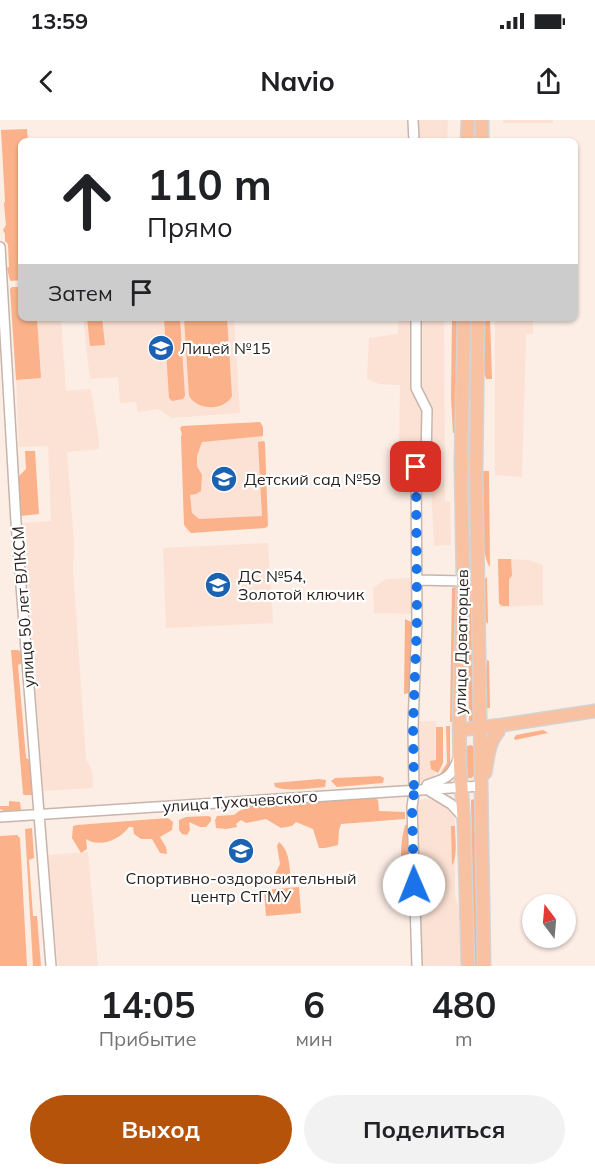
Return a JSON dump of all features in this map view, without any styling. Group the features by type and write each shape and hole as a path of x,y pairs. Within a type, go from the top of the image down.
{"main road":[{"path":"468,120 468,138"},
{"path":"482,120 482,138"},
{"name":"улица Доваторцев","path":"464,321 461,462 463,582 470,733 481,786 484,966"},
{"name":"улица Доваторцев","path":"468,966 460,754 479,712 476,476 478,321"},
{"path":"470,733 595,711"},
{"path":"479,712 497,729 595,718"},
{"path":"481,786 490,744 497,729"}],"street":[{"path":"413,120 414,138"},
{"name":"улица 50 лет ВЛКСМ","path":"0,247 16,522 51,966"},
{"path":"416,321 416,388 427,410 426,461 416,467 417,580 413,726 419,790"},
{"path":"417,580 463,582"},
{"path":"417,966 412,807 414,793 446,778 454,770 460,754"},
{"name":"улица Тухачевского","path":"0,817 481,786"},
{"path":"419,790 451,804 464,819"}],"shaded area":[{"path":"417,120 448,120 447,138 417,138"},
{"path":"503,120 553,120 553,123 503,123"},
{"path":"27,129 28,138 18,138 18,280 11,281 7,268 9,267 8,244 5,241 3,230 6,225 1,130"},
{"path":"18,287 18,321 37,321 41,378 16,380 10,289"},
{"path":"37,321 61,321 66,391 91,389 99,441 99,449 67,452 86,760 92,771 93,788 43,791 23,523 51,521 48,446 19,447 16,380 41,378"},
{"name":"Лицей №15","path":"83,321 234,321 240,413 172,418 158,409 138,412 136,402 120,403 118,377 90,379"},
{"path":"87,321 102,321 105,345 90,346"},
{"path":"164,321 180,321 185,396 183,399 172,401 169,398"},
{"path":"184,321 227,321 232,396 217,407 204,407 189,396"},
{"path":"399,321 444,321 445,501 450,502 451,545 434,546 430,465 399,464 400,385 379,384 367,379 369,338 398,334"},
{"path":"452,321 459,321 457,433 453,433"},
{"path":"469,321 473,321 474,723 469,723 466,469"},
{"path":"484,321 490,321 492,379 486,379 483,367"},
{"path":"495,321 533,321 533,334 526,334 522,477 495,475"},
{"path":"260,422 263,427 263,436 202,442 197,456 197,466 202,475 201,491 190,495 192,513 199,519 262,516 258,442 264,441 268,526 191,533 184,525 180,428 182,426"},
{"name":"Детский сад №59","path":"261,426 267,528 186,532 181,430"},
{"path":"25,451 35,451 39,514 20,516 18,477 26,469"},
{"path":"482,471 489,471 490,567 484,550 481,506"},
{"name":"ДС №54, Золотой ключик","path":"268,543 273,623 166,628 163,548"},
{"path":"498,559 529,560 543,565 543,605 499,607"},
{"path":"498,559 511,559 509,606 502,606 499,603"},
{"path":"487,577 488,624 484,619 483,581"},
{"path":"415,578 414,614 374,613 373,588 386,579"},
{"path":"455,587 457,591 454,721 450,722 452,588"},
{"path":"405,619 411,622 412,631 411,690 410,693 404,694"},
{"path":"11,650 21,652 22,663 18,665 26,758 30,760 32,795 23,794"},
{"path":"487,660 489,661 490,708 486,708"},
{"path":"436,721 435,779 411,783 412,722"},
{"path":"446,726 450,726 450,764 441,776 447,763"},
{"path":"436,727 443,727 443,763 438,773 431,769 430,761 436,760"},
{"path":"543,730 548,733 515,740 514,738 516,735"},
{"path":"467,746 474,747 475,775 468,778 466,750"},
{"path":"380,776 384,778 383,783 337,787 331,781 335,778"},
{"path":"326,780 325,787 287,789 275,787 274,783"},
{"path":"375,798 378,800 379,811 405,812 405,819 341,824 338,845 325,848 319,848 313,829 296,822 292,826 281,828 266,819 246,823 241,820 236,824 237,827 216,828 217,816 234,815 252,806 306,804 315,800"},
{"path":"426,799 441,800 448,805 455,818 455,894 459,911 461,966 419,966 416,810 417,803"},
{"path":"475,799 479,966 474,966 471,800"},
{"path":"9,801 20,802 21,810 4,811 0,809 0,806 9,806"},
{"path":"186,817 211,817 211,821 206,827 189,822 190,830 187,835 182,834 179,830 179,820"},
{"path":"168,818 173,822 172,830 160,837 167,854 160,853 152,839 141,839 134,834 133,827 129,827 115,839 103,843 86,839 87,849 81,853 72,838 73,826 77,825"},
{"path":"405,825 408,825 409,857 406,874 402,871 401,859"},
{"path":"451,826 455,826 456,841 452,866"},
{"path":"32,828 34,858 29,860 33,916 37,916 41,966 33,966 25,829"},
{"path":"17,835 20,838 27,966 0,966 0,836"},
{"path":"279,842 287,854 291,879 278,882 274,876 280,864 277,846"},
{"path":"88,852 98,966 58,966 48,855"},
{"path":"267,875 269,881 258,883 247,880 247,876"},
{"path":"410,879 407,908 403,907 402,882"},
{"path":"299,887 301,913 266,916 264,890"}],"place":[{"name":"Лицей №15","path":"161,348"},
{"name":"Детский сад №59","path":"224,479"},
{"name":"ДС №54, Золотой ключик","path":"218,585"},
{"name":"Спортивно-оздоровительный центр СтГМУ","path":"241,851"}],"route":[{"path":"414,885 412,807 414,793 419,790 414,790 413,742 417,620 416,467"}]}
